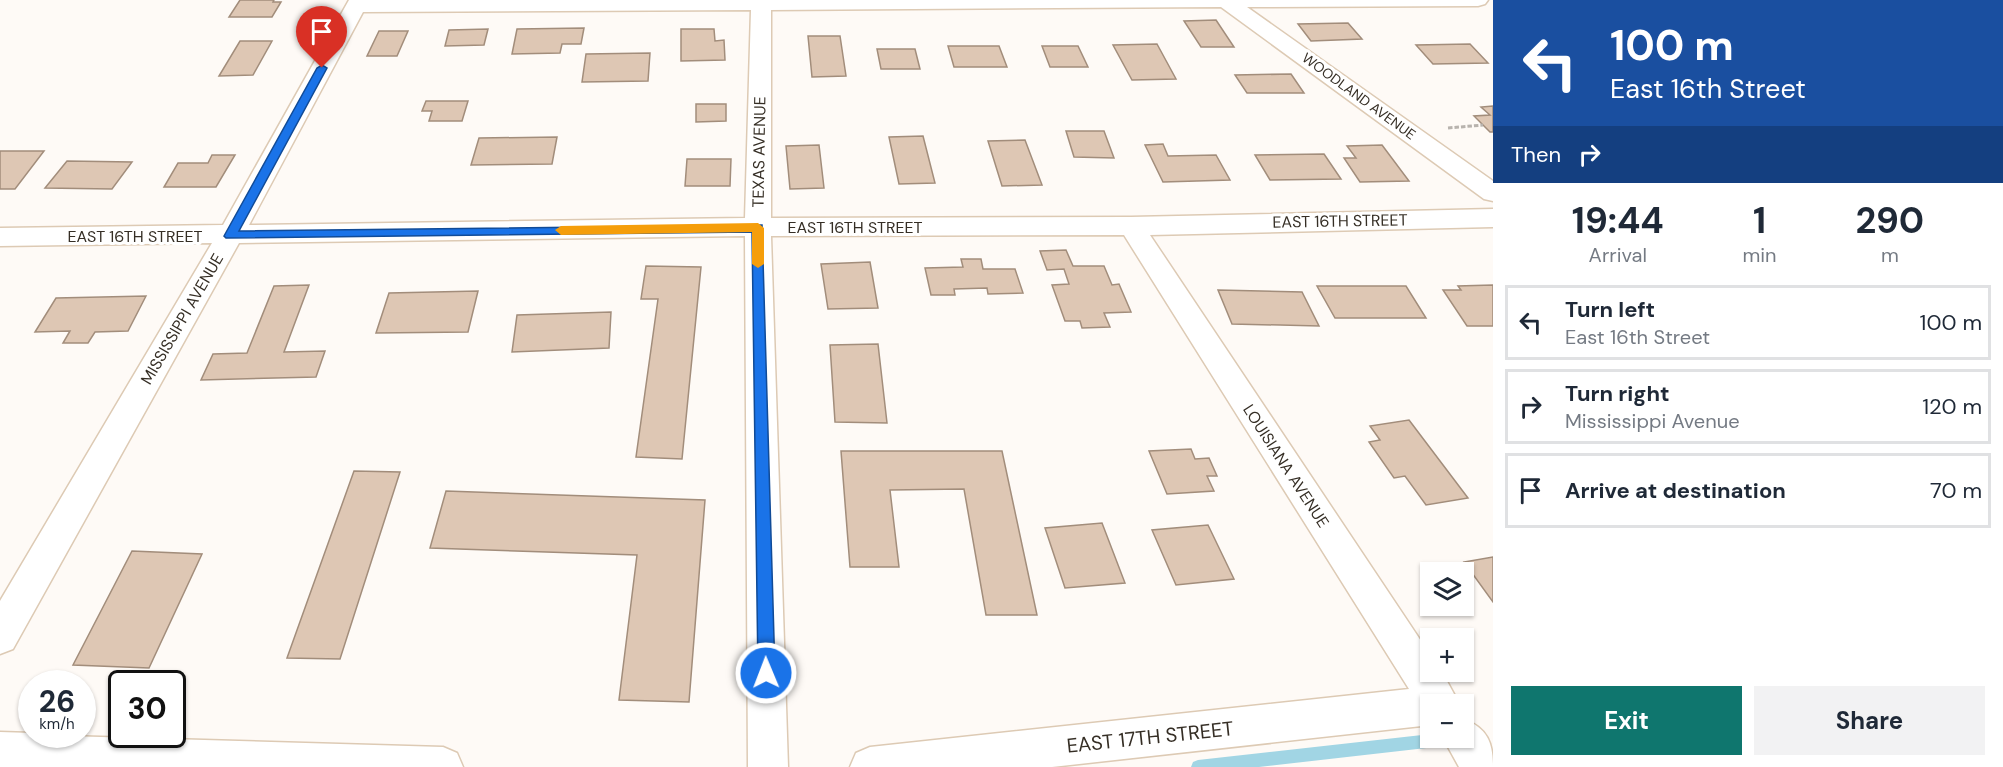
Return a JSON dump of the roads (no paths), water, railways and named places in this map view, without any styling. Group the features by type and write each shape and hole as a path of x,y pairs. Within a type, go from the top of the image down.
{"street":[{"path":"358,3 761,4 1478,0"},
{"name":"WOODLAND AVENUE","path":"1226,2 1347,86 1493,193"},
{"name":"MISSISSIPPI AVENUE","path":"0,636 230,236 358,3"},
{"name":"TEXAS AVENUE","path":"761,4 758,228 768,767"},
{"name":"EAST 16TH STREET","path":"0,237 1131,226 1493,218"},
{"name":"LOUISIANA AVENUE","path":"1131,226 1434,694"},
{"name":"EAST 17TH STREET","path":"870,767 1420,707"},
{"path":"1470,748 1483,767"},
{"path":"0,752 443,767"}],"waterway":[{"path":"1198,767 1420,742"}]}
